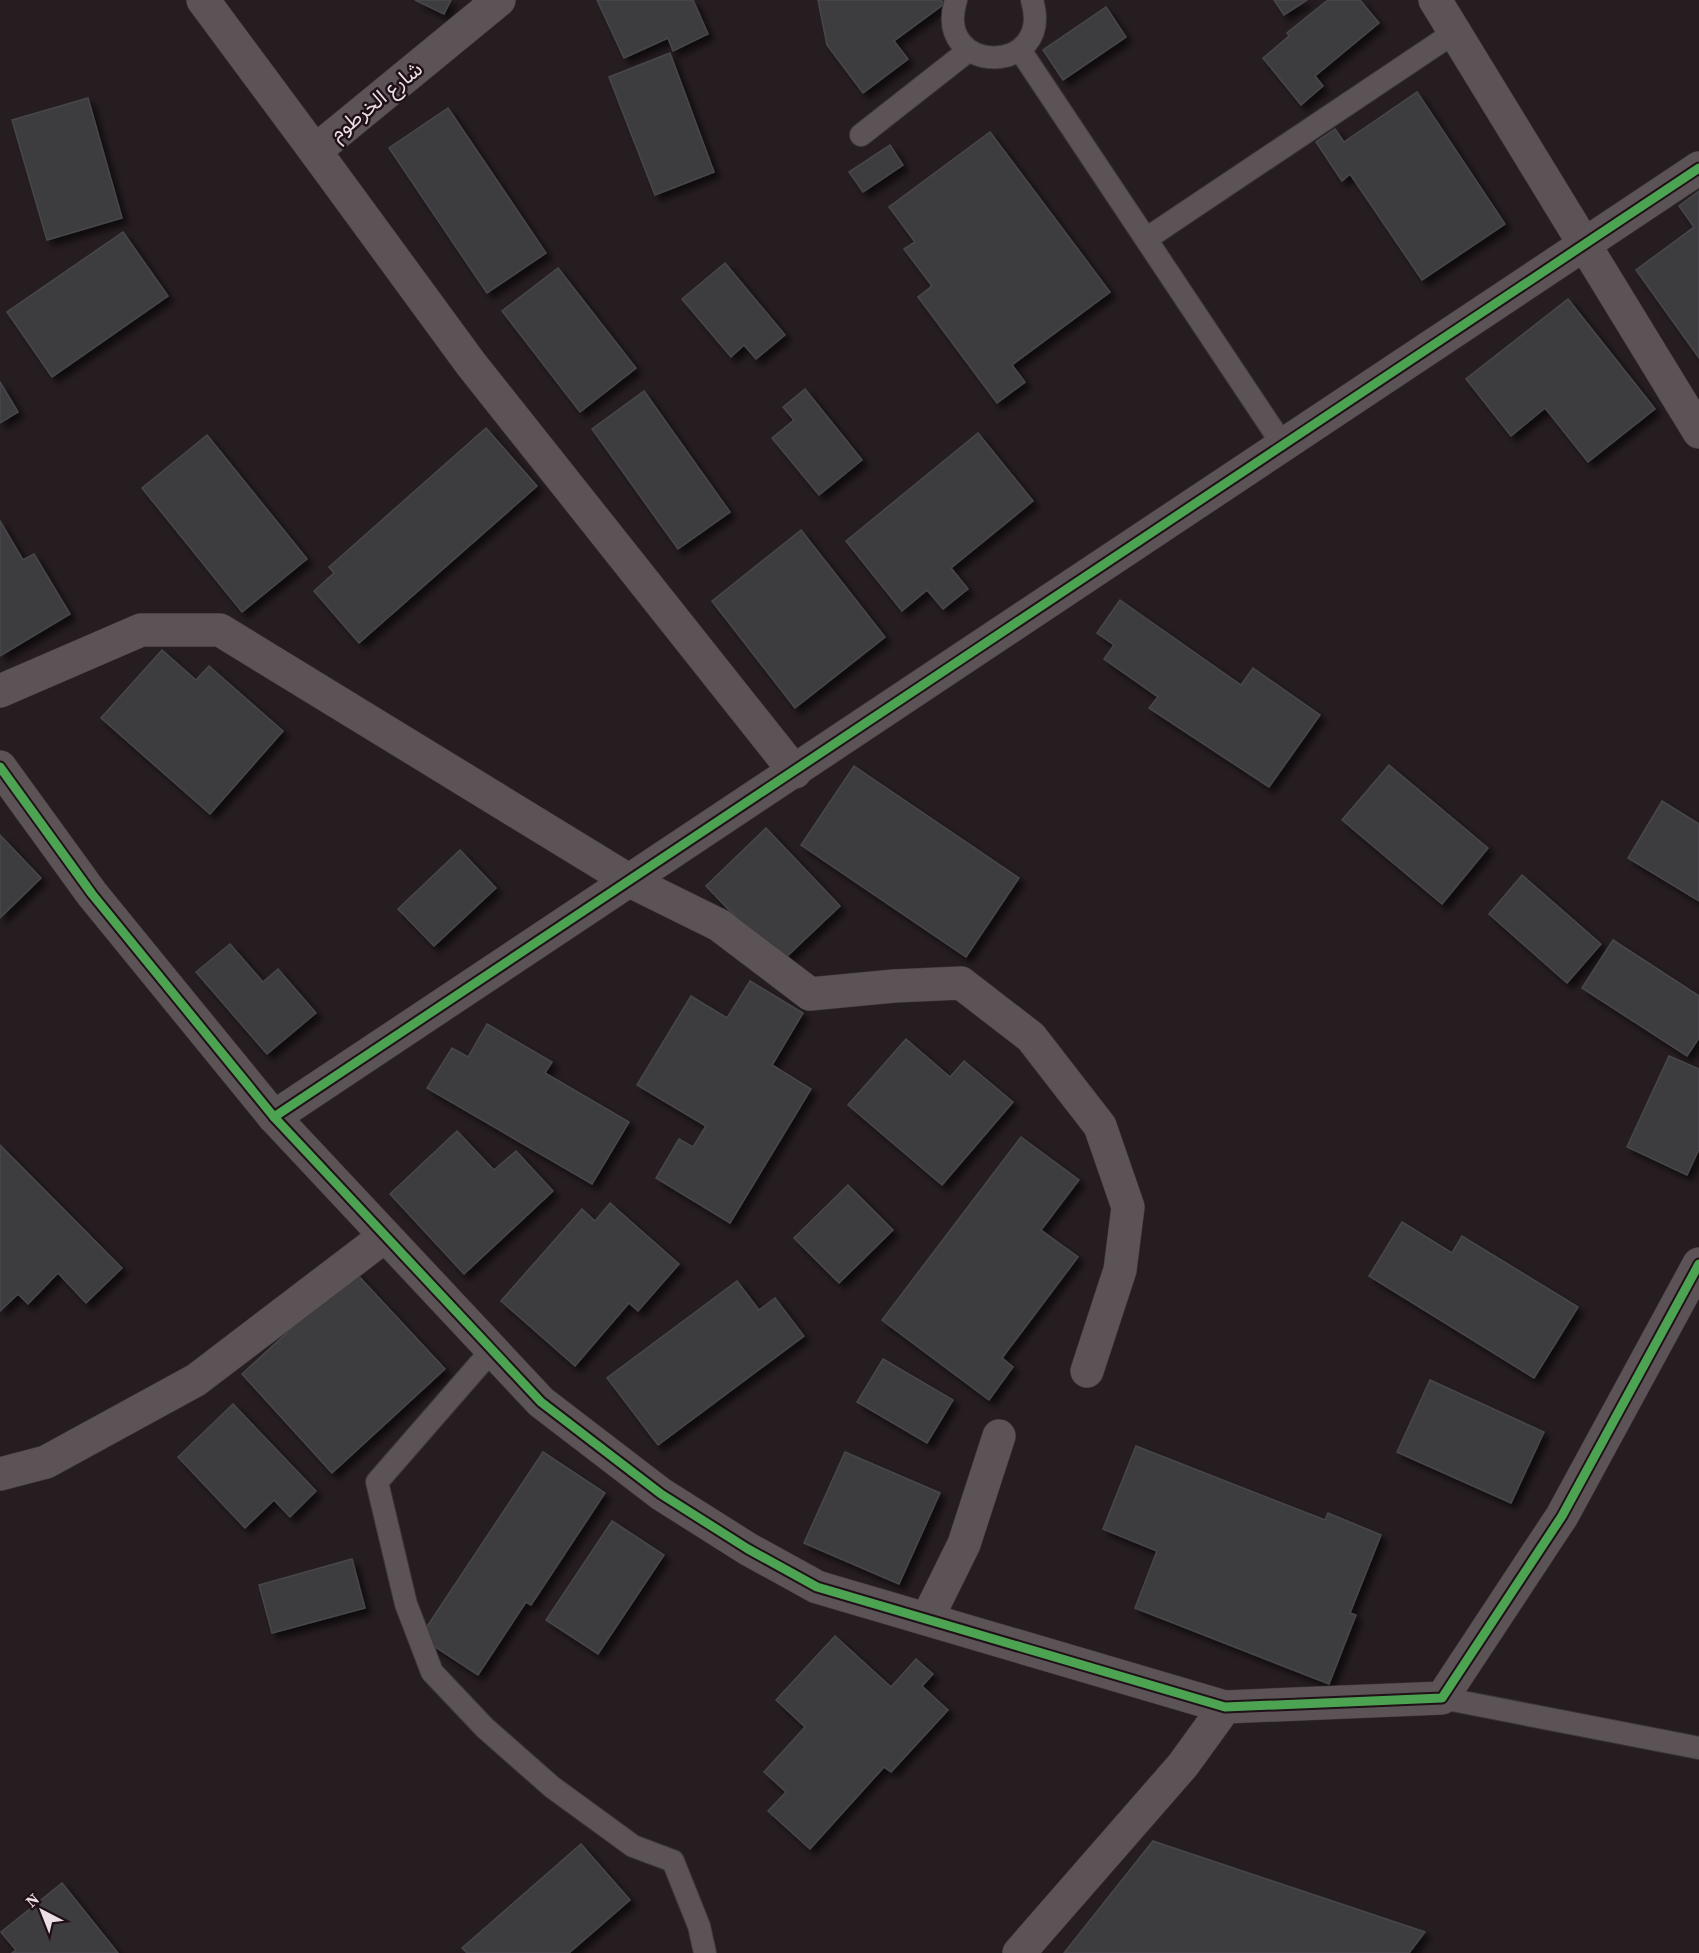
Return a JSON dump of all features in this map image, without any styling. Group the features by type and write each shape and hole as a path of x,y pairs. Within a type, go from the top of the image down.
{"street":[{"name":"شارع الخرطوم","path":"203,0 315,151 499,0"},
{"path":"1435,0 1582,244 1699,432"},
{"path":"315,151 471,364 795,772"},
{"path":"274,1117 1699,168"},
{"path":"0,691 141,630 220,630 630,881 718,925 810,994 894,986 961,983 1031,1037 1100,1126 1128,1207 1120,1270 1087,1371"},
{"path":"0,767 92,894 274,1117 541,1402 661,1494 738,1543 817,1587 1226,1707 1442,1698 1562,1516 1699,1264"},
{"path":"0,1474 46,1462 196,1380 385,1236"},
{"path":"927,1619 964,1544 999,1436"},
{"path":"1019,1953 1183,1765 1226,1707"}],"lane":[{"path":"956,0 952,14 953,28 968,51 980,57 994,59 1008,57 1020,50 1029,40 1035,27 1036,14 1032,0"},
{"path":"1146,239 1455,32"},
{"path":"1020,50 1283,445"},
{"path":"861,135 968,51"},
{"path":"492,1350 377,1482 406,1604 432,1672 485,1728 552,1787 624,1840 633,1846 673,1861 699,1926 705,1953"},
{"path":"1442,1698 1699,1748"}],"building":[{"path":"415,0 451,0 444,14"},
{"path":"597,0 693,0 708,34 673,51 668,38 624,58"},
{"path":"818,0 941,0 944,4 894,41 908,59 863,93 827,45"},
{"path":"1274,0 1307,0 1284,15"},
{"path":"1328,0 1360,0 1379,23 1315,76 1323,86 1301,105 1263,58 1289,36 1287,33"},
{"path":"1106,7 1126,37 1063,80 1043,50"},
{"path":"670,53 714,172 655,195 609,77"},
{"path":"1417,92 1505,224 1422,280 1350,174 1342,181 1316,142 1335,129 1344,142"},
{"path":"88,98 122,218 47,240 12,120"},
{"path":"448,108 546,253 487,293 389,148"},
{"path":"990,132 1110,292 1012,365 1025,382 997,403 918,297 932,286 904,249 915,242 889,207"},
{"path":"890,145 903,165 863,192 849,172"},
{"path":"1699,191 1699,358 1636,270 1694,227 1679,206"},
{"path":"123,232 168,296 52,377 7,312"},
{"path":"725,263 785,335 756,359 744,345 731,357 682,299"},
{"path":"558,268 636,368 580,412 502,311"},
{"path":"1568,299 1655,409 1588,462 1545,408 1511,436 1466,379"},
{"path":"0,382 18,412 0,423"},
{"path":"805,389 862,460 819,495 772,438 794,420 783,407"},
{"path":"644,391 730,512 678,549 592,429"},
{"path":"486,428 537,486 359,643 314,591 334,573 329,567"},
{"path":"978,433 1033,501 951,568 968,589 943,609 927,590 902,611 846,541"},
{"path":"207,435 307,559 242,612 142,488"},
{"path":"0,521 23,560 34,554 70,614 0,656"},
{"path":"801,530 885,637 795,708 712,601"},
{"path":"1120,600 1241,685 1253,668 1320,715 1269,787 1149,708 1158,697 1104,659 1114,645 1097,633"},
{"path":"162,650 196,680 209,666 283,731 210,814 101,718"},
{"path":"1389,765 1488,848 1442,904 1342,820"},
{"path":"854,766 1019,878 966,957 801,845"},
{"path":"1662,801 1699,824 1699,901 1628,858"},
{"path":"766,828 840,906 780,963 706,886"},
{"path":"0,835 41,878 0,918"},
{"path":"460,850 496,888 434,946 398,909"},
{"path":"1522,875 1601,944 1567,983 1489,914"},
{"path":"1613,940 1699,996 1699,1038 1687,1056 1582,988"},
{"path":"230,944 263,982 278,969 316,1013 267,1054 196,972"},
{"path":"750,981 803,1013 772,1065 811,1089 730,1223 656,1178 679,1139 693,1147 706,1126 637,1085 691,996 727,1018"},
{"path":"487,1024 552,1062 545,1073 629,1122 592,1184 427,1088 452,1048 468,1057"},
{"path":"906,1039 950,1077 964,1061 1013,1102 942,1185 848,1105"},
{"path":"1669,1056 1699,1069 1699,1149 1687,1175 1627,1147"},
{"path":"457,1131 494,1170 516,1151 553,1191 464,1274 390,1194"},
{"path":"1021,1137 1079,1180 1041,1230 1078,1257 1002,1358 1013,1367 989,1400 882,1320"},
{"path":"0,1145 122,1268 86,1303 58,1273 28,1304 18,1294 0,1311"},
{"path":"848,1185 893,1230 839,1283 794,1238"},
{"path":"610,1203 679,1264 638,1311 629,1303 575,1366 501,1301 582,1209 595,1221"},
{"path":"1402,1222 1452,1253 1462,1236 1578,1307 1534,1378 1369,1276"},
{"path":"354,1271 445,1369 332,1473 242,1374"},
{"path":"737,1281 759,1310 775,1298 804,1336 658,1445 607,1378"},
{"path":"883,1359 953,1400 927,1443 857,1402"},
{"path":"1430,1380 1544,1432 1511,1503 1397,1452"},
{"path":"233,1404 316,1491 290,1517 274,1500 245,1528 178,1457"},
{"path":"1136,1446 1325,1520 1328,1513 1381,1535 1350,1613 1356,1615 1329,1684 1135,1608 1157,1551 1103,1529"},
{"path":"543,1452 605,1493 531,1605 526,1602 478,1675 420,1637"},
{"path":"845,1452 940,1493 899,1584 804,1543"},
{"path":"612,1521 664,1555 598,1654 546,1620"},
{"path":"352,1559 365,1608 272,1633 259,1585"},
{"path":"835,1636 891,1687 916,1659 933,1674 922,1686 948,1710 891,1772 884,1767 810,1849 768,1811 786,1792 764,1772 805,1727 776,1700"},
{"path":"1153,1841 1425,1932 1409,1953 1064,1953"},
{"path":"581,1844 630,1900 569,1953 467,1953 462,1948"},
{"path":"62,1883 118,1953 12,1953 16,1950 1,1932"}],"cycle path":[{"path":"274,1117 1699,168"},
{"path":"0,767 92,894 274,1117 541,1402 661,1494 748,1549 817,1587 1225,1707 1442,1698 1562,1516 1699,1264"}]}
